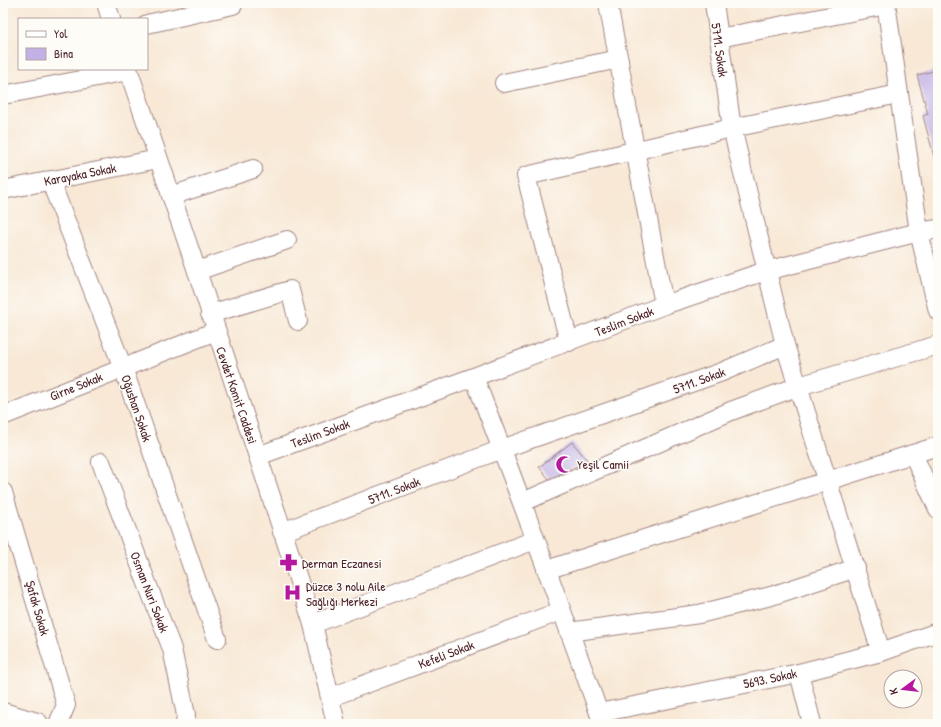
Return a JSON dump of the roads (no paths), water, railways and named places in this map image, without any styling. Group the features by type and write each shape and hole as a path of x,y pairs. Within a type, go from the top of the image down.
{"main road":[{"path":"3,714 37,724"}],"street":[{"path":"106,3 111,18"},
{"path":"608,3 664,305"},
{"name":"5711. Sokak","path":"282,532 502,449 722,372 786,344 766,271 732,128 714,3"},
{"path":"719,38 886,4 920,232 938,311"},
{"path":"148,24 233,5"},
{"path":"504,83 619,59"},
{"path":"3,95 128,70"},
{"name":"Cevdet Komit Caddesi","path":"128,70 197,271 313,624 336,724"},
{"path":"569,342 526,176 732,128 899,94"},
{"name":"Karayaka Sokak","path":"3,190 158,159"},
{"path":"171,196 253,169"},
{"name":"Oğushan Sokak","path":"50,180 123,368 217,639"},
{"name":"Teslim Sokak","path":"258,456 569,342 664,305 766,271 920,232 938,229"},
{"path":"197,271 287,240"},
{"path":"210,314 290,290 298,321"},
{"name":"Girne Sokak","path":"3,416 216,331"},
{"path":"786,344 881,652"},
{"path":"523,502 731,411 799,386 938,345"},
{"path":"474,377 523,502 535,540 601,719"},
{"path":"546,570 755,503 829,482 938,446"},
{"path":"913,454 938,509"},
{"name":"Osman Nuri Sokak","path":"101,462 172,649 186,715 185,724"},
{"name":"Şafak Sokak","path":"3,492 66,705 58,724"},
{"path":"313,624 535,540"},
{"path":"569,632 699,614 771,596 856,568"},
{"name":"Kefeli Sokak","path":"331,697 561,611"},
{"name":"5693. Sokak","path":"601,719 881,652 938,632"},
{"path":"798,673 812,724"}],"place":[{"name":"Yeşil Camii","path":"564,464"},
{"name":"Derman Eczanesi","path":"289,563"},
{"name":"Düzce 3 nolu Aile Sağlığı Merkezi","path":"293,593"}]}
